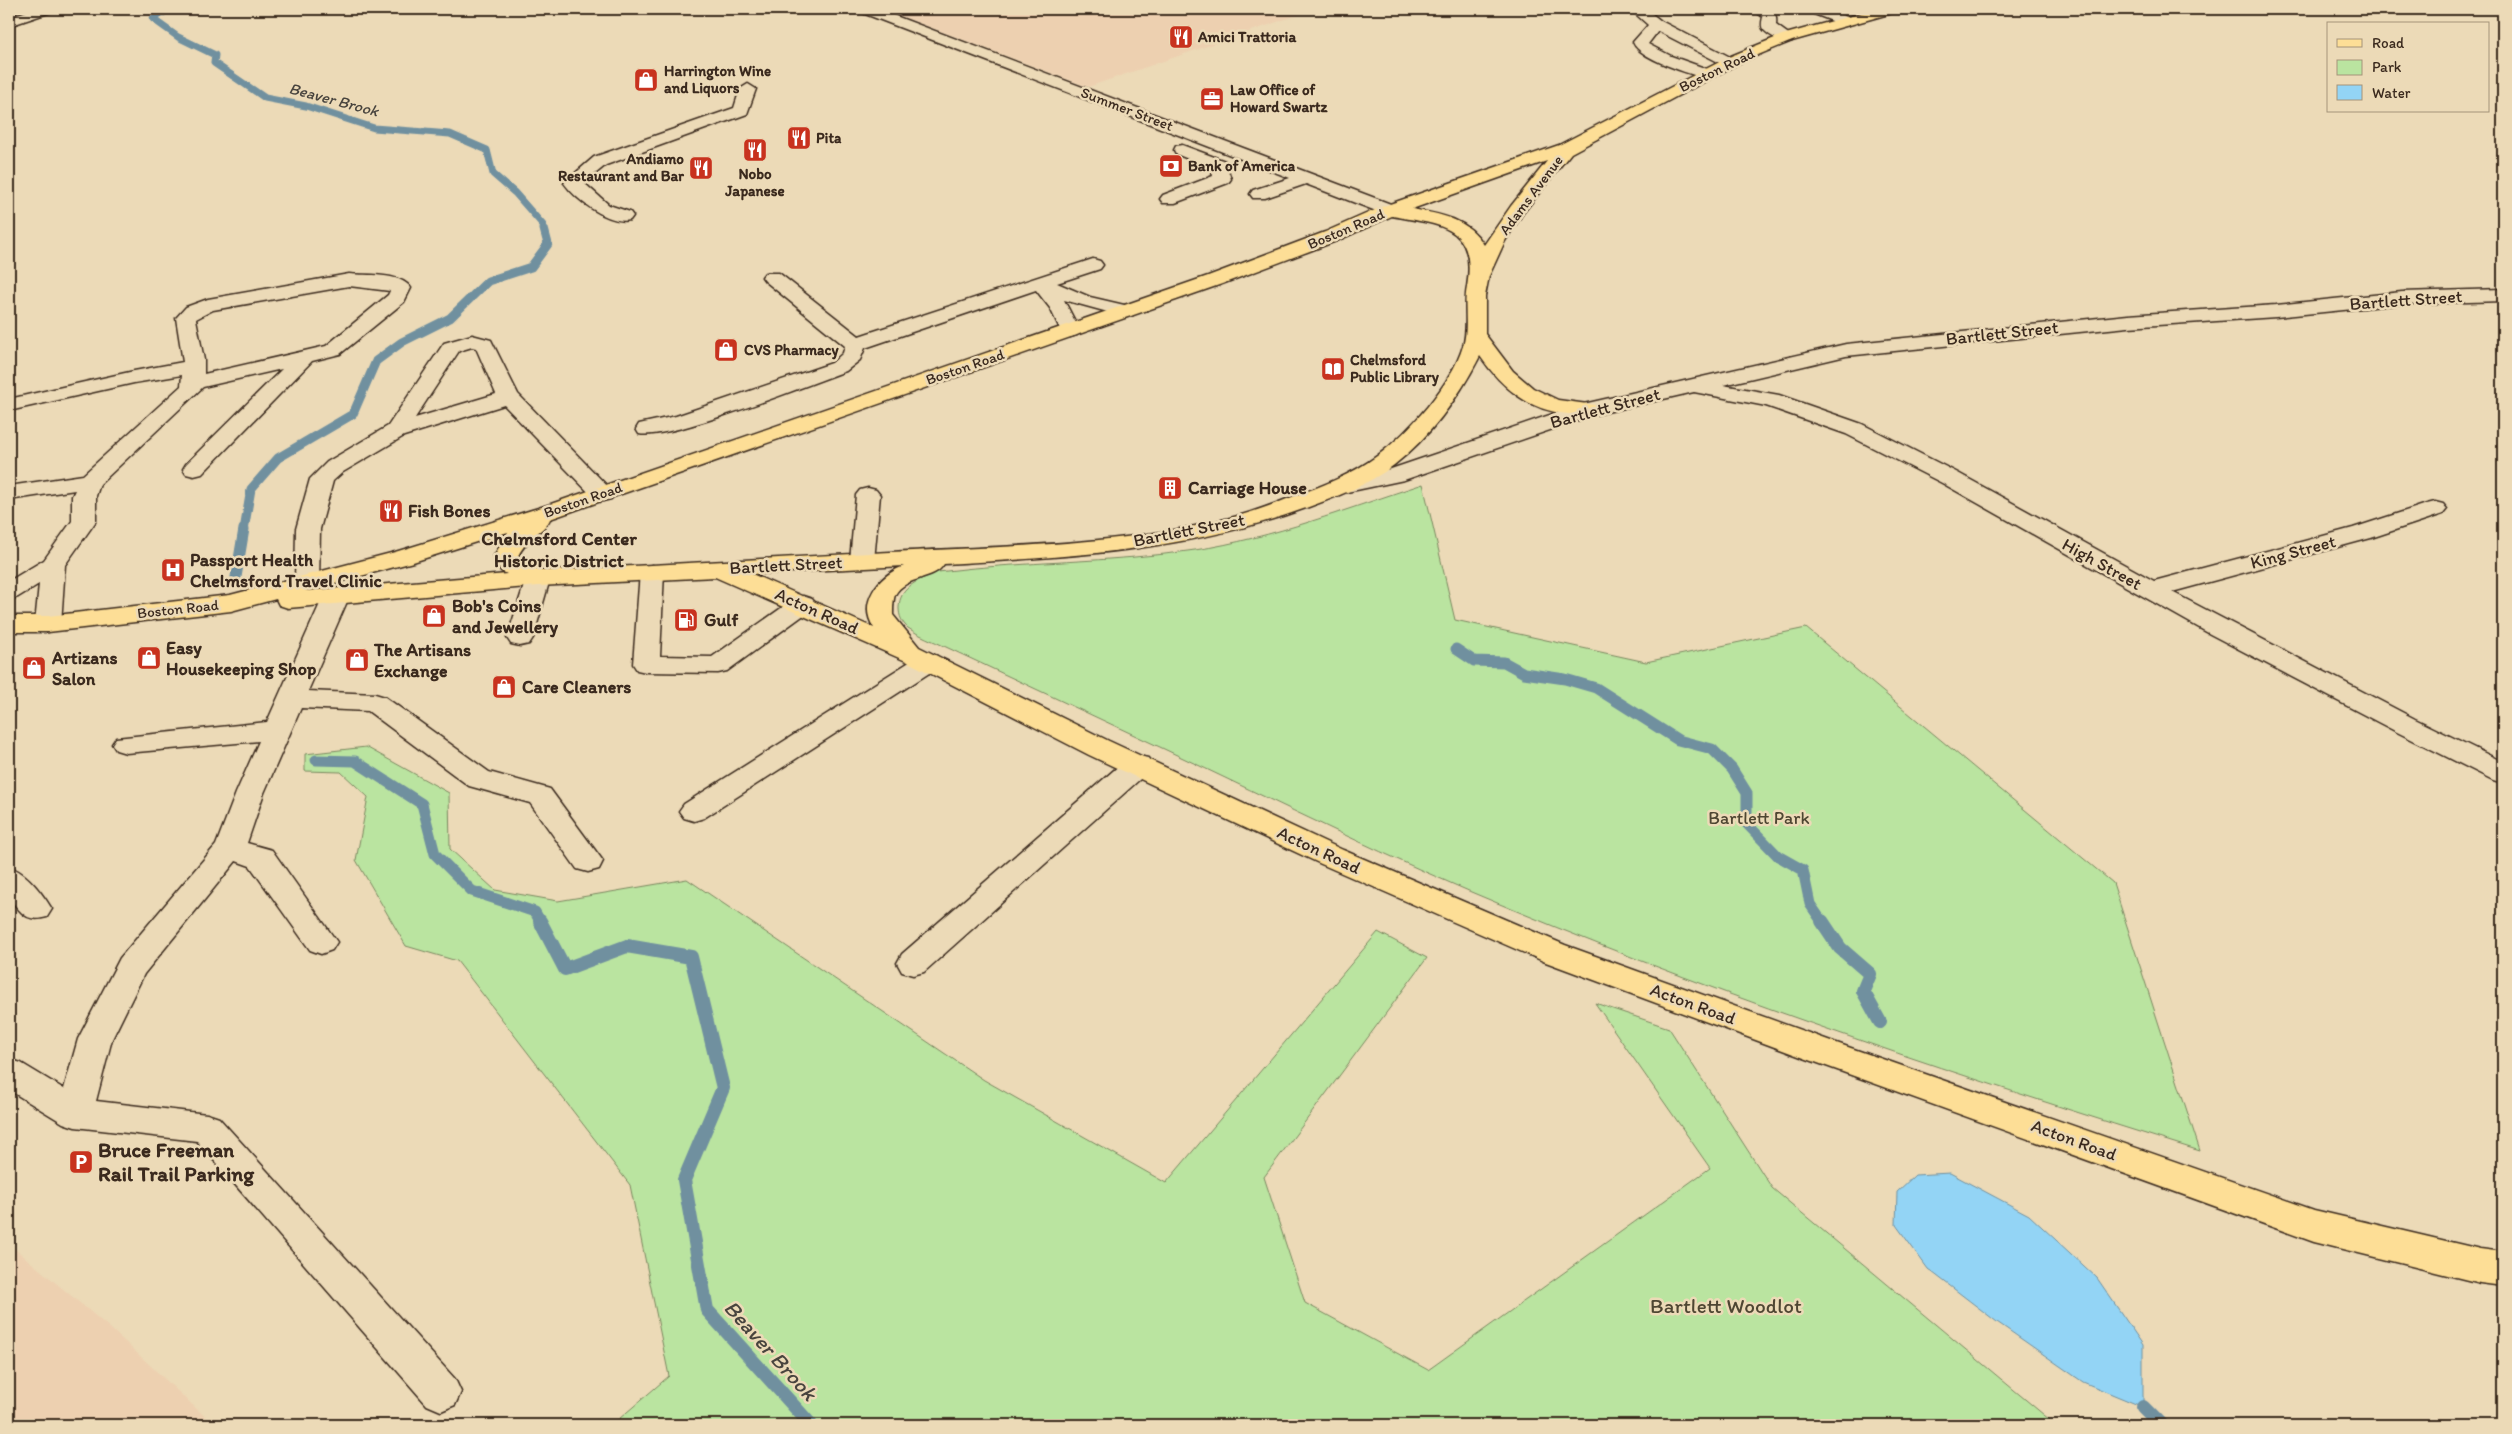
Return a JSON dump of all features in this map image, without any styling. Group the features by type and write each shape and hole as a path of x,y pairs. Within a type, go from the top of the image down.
{"main road":[{"name":"Boston Road","path":"9,624 48,624 231,603 404,557 556,510 1126,311 1332,236 1390,210 1566,149 1730,62 1787,38 1891,9"},
{"name":"Adams Avenue","path":"1347,484 1394,454 1429,418 1471,353 1475,334 1476,290 1479,276 1506,223 1540,184 1566,149"},
{"path":"1390,210 1452,225 1466,233 1474,244 1479,276"},
{"path":"1332,236 1388,223 1452,225"},
{"path":"1475,334 1502,372 1521,392 1549,404 1587,410"},
{"name":"Bartlett Street","path":"231,603 336,597 538,579 1058,550 1140,541 1224,527 1347,484"},
{"path":"538,579 510,566 506,556 512,542 528,527 556,510"},
{"name":"Acton Road","path":"921,658 884,624 880,615 883,593 902,575 915,569 970,554"},
{"name":"Acton Road","path":"718,569 802,604 921,658 1138,766 1332,857 1573,960 2314,1226 2480,1266 2503,1269"},
{"path":"9,635 48,624"}],"street":[{"path":"9,22 46,9"},
{"name":"Summer Street","path":"865,9 1390,210"},
{"path":"1637,9 1656,24 1730,62"},
{"path":"1759,9 1770,15 1770,27 1787,38"},
{"path":"1814,9 1845,21"},
{"path":"1656,24 1640,42 1642,47 1666,59 1708,74"},
{"path":"624,216 603,209 573,183 600,161 741,111 748,89"},
{"path":"1163,143 1219,165 1222,179 1169,199"},
{"path":"1259,194 1306,178"},
{"path":"856,344 1041,284 1093,265"},
{"path":"772,277 856,344"},
{"path":"9,405 134,377 193,375 305,358 333,350 397,298 400,288 388,282 349,280 208,305 193,311 186,318 193,375 192,388 90,481 84,496 84,521 53,565 9,592"},
{"path":"1041,284 1084,301 1126,311"},
{"path":"1041,284 1060,307 1070,331"},
{"name":"Bartlett Street","path":"1347,484 1396,475 1587,410 1846,350 1977,335 2128,321 2276,311 2402,298 2503,295"},
{"path":"396,431 448,351 458,344 472,341 484,344 508,397 603,494"},
{"path":"646,429 682,421 839,367 853,356 856,344"},
{"path":"194,469 305,358"},
{"name":"High Street","path":"1690,385 1771,400 1854,429 1950,478 2150,590 2396,720 2503,773"},
{"path":"307,583 308,529 322,479 335,467 396,431 508,397"},
{"path":"9,493 90,481"},
{"path":"862,560 868,496"},
{"name":"King Street","path":"2150,590 2362,533 2435,509"},
{"path":"48,624 53,565"},
{"path":"652,572 646,664 718,665 802,604"},
{"path":"520,638 538,579"},
{"path":"75,1113 95,1039 131,967 230,849 250,793 336,597"},
{"path":"694,811 921,658"},
{"path":"291,699 375,703 479,779 540,796 588,861"},
{"path":"126,744 278,730"},
{"path":"913,963 1138,766"},
{"path":"230,849 261,858 321,942"},
{"path":"9,878 36,909"},
{"path":"9,1073 75,1113 207,1128 442,1392"}],"shaded area":[{"path":"882,9 1308,9 1312,10 1088,87"},
{"path":"9,1244 110,1328 214,1425 9,1425"}],"green space":[{"name":"Bartlett Park","path":"1423,484 1455,620 1646,662 1806,628 2113,883 2200,1151 1940,1068 1854,1038 1683,977 1514,910 1381,852 922,636 906,626 900,614 900,600 907,589 912,584 938,572 1163,554 1224,545 1282,530"},
{"name":"Bartlett Woodlot","path":"366,747 449,793 450,849 495,890 558,901 687,879 984,1080 1166,1183 1378,932 1427,958 1264,1177 1305,1303 1428,1370 1710,1168 1595,1003 1669,1028 1772,1188 2056,1425 612,1425 669,1376 630,1185 457,961 406,946 356,860 368,797 341,772 305,771 305,754"}],"water":[{"path":"1950,1173 2029,1215 2097,1278 2143,1345 2143,1407 2083,1382 1997,1322 1928,1269 1896,1225 1897,1192 1915,1175"}],"waterway":[{"name":"Beaver Brook","path":"169,9 153,19 178,37 215,55 214,63 265,98 306,106 374,128 450,134 487,150 493,174 515,193 543,225 544,230"},
{"name":"Beaver Brook","path":"244,530 251,489 278,458 353,414 376,361 402,342 450,318 488,281 531,267 548,244 544,229"},
{"name":"Beaver Brook","path":"236,577 244,529"},
{"path":"1456,649 1474,661 1504,662 1524,673 1565,679 1596,688 1678,740 1712,749 1732,769 1747,793 1747,824 1778,856 1803,870 1810,904 1823,923"},
{"name":"Beaver Brook","path":"316,760 355,761 422,804 435,854 472,891 535,912 541,923"},
{"name":"Beaver Brook","path":"540,921 565,969 627,946 691,957 723,1088 684,1180 707,1310 811,1425"},
{"path":"1822,921 1840,948 1870,974 1863,991 1880,1022"},
{"path":"2143,1407 2161,1425"}],"place":[{"name":"Amici Trattoria","path":"1181,37"},
{"name":"Harrington Wine and Liquors","path":"646,80"},
{"name":"Law Office of Howard Swartz","path":"1212,99"},
{"name":"Pita","path":"799,138"},
{"name":"Nobo Japanese","path":"755,150"},
{"name":"Bank of America","path":"1171,166"},
{"name":"Andiamo Restaurant and Bar","path":"701,168"},
{"name":"CVS Pharmacy","path":"726,350"},
{"name":"Chelmsford Public Library","path":"1333,369"},
{"name":"Carriage House","path":"1170,488"},
{"name":"Fish Bones","path":"391,511"},
{"name":"Passport Health Chelmsford Travel Clinic","path":"173,570"},
{"name":"Bob's Coins and Jewellery","path":"434,616"},
{"name":"Gulf","path":"686,620"},
{"name":"Easy Housekeeping Shop","path":"149,658"},
{"name":"The Artisans Exchange","path":"357,660"},
{"name":"Artizans Salon","path":"34,668"},
{"name":"Care Cleaners","path":"504,687"},
{"name":"Bruce Freeman Rail Trail Parking","path":"81,1162"}],"district":[{"name":"Chelmsford Center Historic District","path":"559,549"}]}
